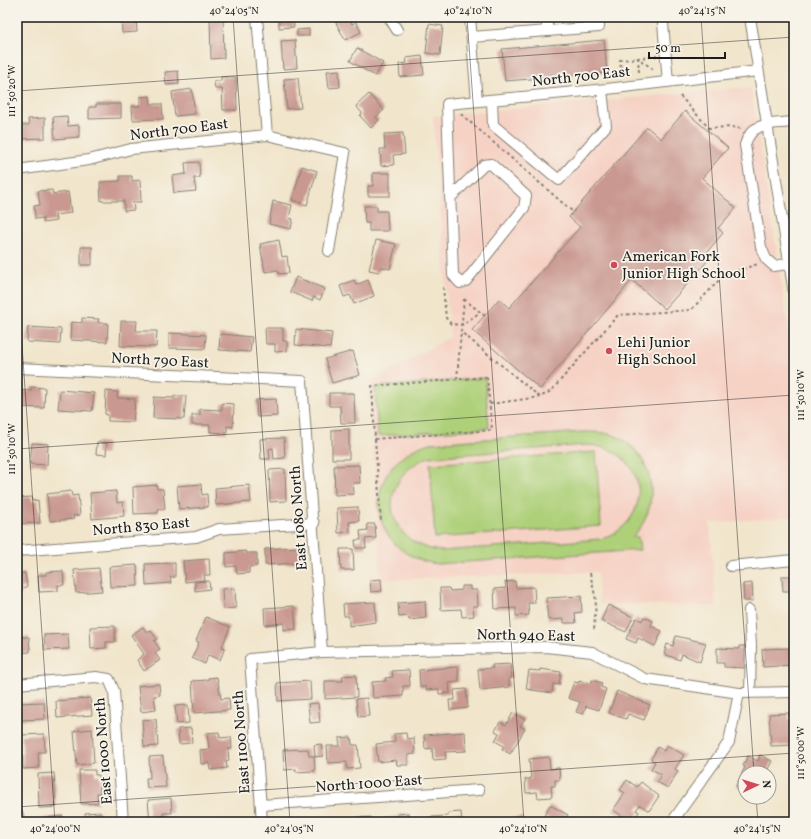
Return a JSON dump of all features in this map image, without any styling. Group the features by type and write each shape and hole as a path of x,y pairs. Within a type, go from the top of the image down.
{"street":[{"path":"257,17 267,135"},
{"path":"389,17 397,30"},
{"path":"470,17 477,101"},
{"path":"546,17 547,31"},
{"path":"472,37 599,27 598,17"},
{"path":"750,17 767,124 792,263 794,293"},
{"path":"664,23 668,82"},
{"name":"North 700 East","path":"450,198 447,104 602,90 758,71"},
{"path":"492,100 493,125 559,180 606,126 602,90"},
{"path":"792,263 774,266 766,259 761,247 745,145 747,135 756,128 767,124 794,122"},
{"name":"North 700 East","path":"17,170 89,160 131,148 267,135 345,153 329,251"},
{"path":"491,164 526,196 524,208 466,281 460,283 452,275 450,198 484,165 491,164"},
{"name":"North 790 East","path":"17,368 302,381"},
{"name":"East 1080 North","path":"302,381 314,523 322,652"},
{"name":"North 830 East","path":"17,551 196,537 219,529 314,523"},
{"path":"731,566 794,560"},
{"path":"749,610 751,646 750,693"},
{"name":"North 940 East","path":"250,659 322,652 546,647 592,652 645,679 739,694 794,692"},
{"name":"East 1100 North","path":"250,659 262,822"},
{"name":"East 1000 North","path":"17,684 96,677 109,679 114,691 122,822"},
{"path":"672,822 729,742 739,694"},
{"name":"North 1000 East","path":"261,805 479,790"},
{"path":"17,813 20,822"}],"path":[{"path":"621,74 620,60 662,56"},
{"path":"638,58 654,70"},
{"path":"638,58 639,72"},
{"path":"680,96 710,128 732,127 742,129"},
{"path":"461,114 573,212"},
{"path":"489,404 540,397 551,391 618,315 691,310 724,275 758,264"},
{"path":"443,287 446,318 451,324 462,325 479,313"},
{"path":"457,379 464,299 479,313 485,316"},
{"path":"461,332 540,397"},
{"path":"376,439 492,430 487,377 372,386 381,522"},
{"path":"590,572 596,600 594,632"}],"shaded area":[{"name":"Lehi Junior High School","path":"751,87 794,365 794,517 710,523 716,606 599,604 598,572 381,580 369,382 450,337 433,116"}],"green space":[{"path":"485,378 489,428 378,436 375,387"},
{"path":"584,432 605,433 618,437 631,446 640,457 647,470 650,484 651,498 648,512 642,525 632,537 638,537 640,550 437,564 413,557 395,544 384,527 379,508 381,488 390,469 407,454 430,443","holes":["588,445 608,449 623,458 633,471 638,486 637,502 631,517 619,530 601,539 441,551 422,546 407,537 397,524 392,510 393,495 399,480 411,467 428,457"]},
{"path":"596,452 601,526 435,538 430,464"}],"building":[{"path":"121,17 136,17 137,32 122,33"},
{"path":"210,17 223,17 224,58 211,59"},
{"path":"279,17 293,17 294,27 279,28"},
{"path":"333,17 349,17 352,24 356,22 361,32 345,40"},
{"path":"429,24 443,26 440,55 426,53"},
{"path":"309,29 309,36 297,36 297,30"},
{"path":"295,40 297,68 283,69 281,41"},
{"path":"604,40 607,73 505,81 502,49"},
{"path":"357,48 383,63 375,76 350,61"},
{"path":"422,56 424,75 400,77 399,64 407,63 406,58"},
{"path":"339,70 340,87 329,88 327,71"},
{"path":"178,71 179,84 166,85 165,72"},
{"path":"221,77 236,77 237,110 223,110 222,89 215,89 214,81 221,81"},
{"path":"298,78 301,108 287,109 284,79"},
{"path":"192,89 195,114 175,116 172,92"},
{"path":"369,94 384,110 376,117 379,120 371,128 360,116 362,113 356,106"},
{"path":"150,96 151,104 162,104 163,119 133,120 132,106 140,106 140,97"},
{"path":"17,100 20,100 20,114 17,114"},
{"path":"96,104 121,104 121,118 89,119 89,107 96,107"},
{"path":"685,111 728,148 702,178 736,208 718,228 723,233 706,253 710,258 665,309 632,280 540,389 472,330 499,299 509,308 580,227 569,217 647,127 661,139"},
{"path":"67,116 68,126 79,125 79,137 55,139 53,117"},
{"path":"45,118 45,138 20,139 20,125 29,125 28,119"},
{"path":"403,133 405,154 393,155 394,165 381,166 380,149 385,149 384,134"},
{"path":"199,162 200,178 194,178 196,191 174,193 172,176 186,174 185,163"},
{"path":"302,166 317,171 307,205 292,200"},
{"path":"373,173 390,173 390,196 368,196 368,186 373,186"},
{"path":"120,176 132,176 132,181 140,180 141,202 133,202 134,210 124,211 124,201 101,201 100,182 120,181"},
{"path":"52,190 53,194 68,192 71,213 55,215 56,221 43,223 43,218 35,219 34,206 40,205 38,191"},
{"path":"273,201 292,205 289,218 293,219 291,229 269,224"},
{"path":"364,206 377,206 377,211 387,211 388,231 369,231 369,223 365,223"},
{"path":"279,240 282,257 287,256 289,273 279,274 278,270 265,272 260,244"},
{"path":"376,240 396,244 390,269 381,267 379,272 369,270"},
{"path":"81,247 92,247 92,265 81,265"},
{"path":"296,277 325,289 320,300 314,297 312,301 290,292"},
{"path":"354,280 356,285 368,280 374,296 354,304 350,295 344,297 340,286"},
{"path":"82,318 99,319 98,323 108,323 107,342 70,340 71,322 82,323"},
{"path":"121,321 137,321 136,331 157,331 156,347 120,346"},
{"path":"28,327 61,329 60,344 27,342"},
{"path":"265,328 283,328 283,341 287,341 287,351 275,352 275,344 266,344"},
{"path":"296,329 332,333 330,348 295,345"},
{"path":"169,333 206,335 205,349 169,348"},
{"path":"220,334 252,337 250,352 219,350"},
{"path":"353,351 360,375 332,383 325,359"},
{"path":"31,387 45,388 44,408 17,407 17,390 31,391"},
{"path":"60,390 94,393 92,411 58,409"},
{"path":"106,391 118,392 117,398 135,399 133,422 108,421 108,415 105,414"},
{"path":"329,393 354,393 355,423 341,423 340,406 329,406"},
{"path":"174,396 186,396 184,419 153,418 154,397 174,398"},
{"path":"276,399 277,416 257,417 256,400"},
{"path":"222,403 234,404 233,427 227,426 227,433 210,432 210,425 192,425 192,415 200,415 200,409 222,410"},
{"path":"349,429 349,459 332,459 332,430"},
{"path":"284,438 285,458 274,459 273,448 269,449 270,459 261,459 260,439"},
{"path":"97,442 107,443 106,455 96,454"},
{"path":"32,443 48,444 47,465 30,464"},
{"path":"359,465 360,483 353,483 354,494 335,495 334,466"},
{"path":"285,469 286,501 270,502 269,470"},
{"path":"201,484 202,495 207,494 208,507 179,509 177,486"},
{"path":"157,485 157,489 163,489 165,509 158,509 158,513 134,514 133,487"},
{"path":"249,485 251,502 216,505 215,488"},
{"path":"71,491 72,496 78,495 80,515 73,516 74,519 50,521 47,494"},
{"path":"116,491 117,503 123,502 124,516 92,519 90,493"},
{"path":"32,497 32,501 38,500 40,523 17,524 17,498"},
{"path":"358,507 359,521 349,522 350,532 338,533 337,508"},
{"path":"367,524 375,524 376,538 365,539 366,548 356,548 355,540 361,540 360,531 368,530"},
{"path":"299,547 300,563 265,565 265,549"},
{"path":"340,549 353,549 354,570 341,570"},
{"path":"246,551 246,553 257,553 257,566 249,567 249,573 237,574 236,566 226,567 226,553"},
{"path":"209,559 210,575 204,575 205,580 185,582 183,561"},
{"path":"175,563 175,577 170,577 171,583 146,585 145,564"},
{"path":"137,565 138,586 110,587 109,567"},
{"path":"99,568 102,591 76,593 74,570"},
{"path":"63,571 64,585 58,585 58,591 39,592 38,575 46,575 46,572"},
{"path":"25,573 27,587 21,588 21,595 17,595 17,574"},
{"path":"782,576 794,576 794,591 783,591"},
{"path":"381,579 382,591 371,592 370,580"},
{"path":"209,581 210,589 195,591 195,582"},
{"path":"515,581 516,588 534,587 535,603 528,603 529,615 516,616 516,608 495,609 494,589 506,588 505,582"},
{"path":"752,583 753,601 744,601 743,584"},
{"path":"462,586 470,586 470,590 477,590 478,606 473,606 474,616 462,617 461,609 441,610 440,588 449,588 450,591 462,590"},
{"path":"235,588 236,608 223,609 222,589"},
{"path":"581,596 582,612 575,613 576,623 564,623 564,619 548,620 546,598"},
{"path":"425,601 426,618 409,620 408,616 399,617 398,603"},
{"path":"375,602 376,622 349,626 349,616 344,616 343,604"},
{"path":"608,605 633,617 626,632 601,621"},
{"path":"294,606 296,629 284,630 284,623 265,625 264,608"},
{"path":"206,617 230,627 222,647 225,648 220,660 208,655 205,664 192,658 199,642 196,641"},
{"path":"644,617 653,621 651,626 662,631 655,646 638,638 636,643 626,639 636,618 642,621"},
{"path":"115,626 115,642 106,642 106,648 91,649 90,627"},
{"path":"143,627 147,633 151,631 157,639 154,641 160,649 155,653 160,660 144,671 137,660 144,654 131,635"},
{"path":"68,634 69,649 45,650 44,635"},
{"path":"676,636 706,643 700,662 682,654 680,660 664,654 667,644 673,646"},
{"path":"17,637 29,637 30,652 17,653"},
{"path":"739,646 748,646 747,668 724,667 724,663 717,663 717,648 739,649"},
{"path":"791,648 792,665 763,667 762,649"},
{"path":"510,664 512,678 509,678 509,687 480,690 478,669 493,668 492,665"},
{"path":"458,667 459,682 449,683 450,693 439,694 439,689 426,690 426,687 420,687 419,670"},
{"path":"540,669 561,672 559,685 553,684 552,693 526,689 529,670 540,671"},
{"path":"409,670 410,686 403,686 403,696 373,698 372,682 386,681 385,678 393,677 392,671"},
{"path":"356,675 357,697 325,699 325,681 343,681 342,676"},
{"path":"217,677 221,699 229,698 230,710 194,713 192,681 208,680 208,678"},
{"path":"592,680 602,683 601,687 606,689 599,710 586,706 583,714 576,712 580,702 568,698 574,682 579,683 579,681 591,684"},
{"path":"310,681 311,699 278,701 277,683"},
{"path":"159,684 160,695 154,696 156,710 141,712 138,686"},
{"path":"466,689 468,708 450,710 449,700 455,700 454,690"},
{"path":"617,691 650,705 644,720 628,714 626,719 609,713"},
{"path":"90,698 92,715 57,718 56,701"},
{"path":"367,698 369,716 358,717 356,699"},
{"path":"44,702 45,719 17,720 17,703"},
{"path":"318,703 320,722 310,723 308,704"},
{"path":"188,705 189,723 177,724 175,706"},
{"path":"513,713 525,719 520,726 525,729 510,754 502,749 504,746 495,741 499,733 495,731 500,722 506,725"},
{"path":"789,713 789,719 794,719 794,745 771,746 769,714"},
{"path":"156,719 158,746 144,747 142,720"},
{"path":"191,728 192,743 179,744 178,729"},
{"path":"92,729 94,763 77,765 74,731"},
{"path":"219,732 220,738 231,737 232,749 228,749 229,761 226,761 227,768 210,770 209,763 201,764 200,750 209,749 207,733"},
{"path":"465,732 466,751 445,752 446,759 433,760 432,748 425,749 424,735"},
{"path":"406,733 407,739 414,738 415,754 408,755 408,765 397,765 396,760 378,762 376,744 395,742 394,734"},
{"path":"44,734 45,752 38,752 39,768 23,769 22,735"},
{"path":"351,737 352,745 358,745 360,768 347,769 347,762 328,763 327,746 340,746 339,738"},
{"path":"321,744 323,756 315,757 314,745"},
{"path":"667,745 684,755 675,769 678,771 668,788 657,782 661,774 651,769 655,762 651,759 658,747 664,751"},
{"path":"308,749 309,756 314,756 315,771 296,772 296,769 284,770 283,750"},
{"path":"760,755 772,761 770,765 744,765 748,756 758,761"},
{"path":"163,756 166,787 147,788 146,778 150,778 149,757"},
{"path":"549,757 550,769 559,768 560,780 555,780 555,786 551,786 552,797 538,798 537,792 526,793 525,779 531,779 529,759"},
{"path":"79,770 95,770 95,775 99,775 100,793 97,793 98,803 81,804"},
{"path":"54,773 56,807 39,808 38,774"},
{"path":"627,780 637,787 641,782 659,796 649,811 640,805 636,810 639,812 632,822 613,810 625,793 620,790"},
{"path":"171,798 172,813 163,813 164,822 150,822 148,800"},
{"path":"550,805 568,815 564,822 554,822 544,816"},
{"path":"100,812 101,822 86,822 85,813"},
{"path":"461,812 462,822 430,822 430,817 448,816 448,813"},
{"path":"409,813 410,822 382,822 382,818"},
{"path":"63,816 63,822 43,822 43,818"},
{"path":"371,817 371,822 355,822 355,818"},
{"path":"522,817 523,822 504,822 504,819"}],"place":[{"name":"American Fork Junior High School","path":"614,265"},
{"name":"Lehi Junior High School","path":"609,351"}]}
